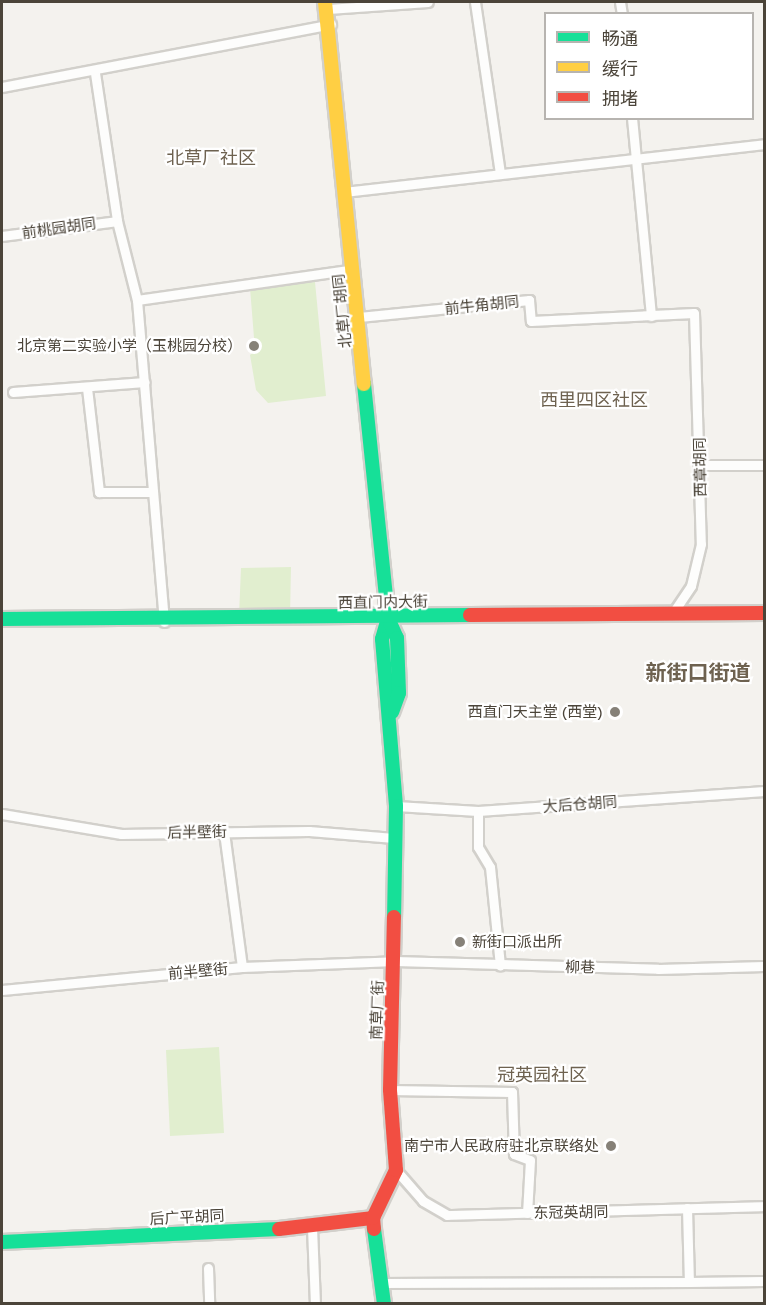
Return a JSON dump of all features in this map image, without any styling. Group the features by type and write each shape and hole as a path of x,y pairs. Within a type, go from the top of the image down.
{"street":[{"path":"326,5 428,2"},
{"path":"475,2 500,173"},
{"name":"北草厂胡同","path":"326,5 331,24 344,192 359,317 388,618"},
{"path":"2,87 95,73 331,24"},
{"path":"95,73 117,220 137,300 165,622"},
{"path":"632,120 651,316"},
{"path":"344,192 765,144"},
{"name":"前桃园胡同","path":"2,236 117,220"},
{"path":"137,300 354,269"},
{"name":"前牛角胡同","path":"359,317 529,300 531,321 694,313"},
{"name":"西章胡同","path":"672,614 691,586 701,544 694,313"},
{"path":"13,392 145,382"},
{"path":"87,388 99,492 152,492"},
{"path":"700,465 765,465"},
{"name":"西直门内大街","path":"2,619 165,622 765,613"},
{"name":"南草厂街","path":"373,1218 396,1170 390,1090 395,961 396,806 392,712 384,695 383,661 388,618"},
{"name":"大后仓胡同","path":"396,806 478,810 765,791"},
{"path":"478,810 478,847 490,867 500,965"},
{"name":"后半壁街","path":"2,814 121,834 224,832 394,838"},
{"path":"224,832 242,967"},
{"name":"柳巷","path":"395,961 500,965 765,966"},
{"name":"前半壁街","path":"2,990 242,967 395,961"},
{"path":"390,1090 512,1092 514,1154 530,1160 527,1213"},
{"name":"东冠英胡同","path":"396,1170 423,1201 447,1215 765,1206"},
{"path":"687,1208 690,1282"},
{"path":"373,1218 384,1304"},
{"name":"后广平胡同","path":"2,1242 312,1227 373,1218"},
{"path":"312,1227 315,1304"},
{"path":"208,1268 209,1304"},
{"path":"383,1283 765,1281"}],"green space":[{"path":"315,282 326,396 268,403 256,390 250,355 255,350 250,288"},
{"path":"291,567 290,616 239,616 241,568"},
{"path":"219,1047 224,1133 170,1136 166,1050"}],"traffic: fast":[{"path":"364,384 388,618 382,639 396,806 394,917"},
{"path":"2,619 470,615"},
{"path":"388,618 397,638 399,693 392,712"},
{"path":"2,1242 279,1229"},
{"path":"374,1229 384,1304"}],"traffic: slow":[{"path":"325,2 364,384"}],"traffic: jam":[{"path":"470,615 764,613"},
{"path":"374,1229 373,1218 396,1170 390,1090 394,917"},
{"path":"279,1229 373,1218"}],"place":[{"name":"北京第二实验小学（玉桃园分校）","path":"254,346"},
{"name":"西直门天主堂 (西堂)","path":"615,712"},
{"name":"新街口派出所","path":"460,942"},
{"name":"南宁市人民政府驻北京联络处","path":"611,1146"}],"district":[{"name":"北草厂社区","path":"211,157"},
{"name":"西里四区社区","path":"594,399"},
{"name":"新街口街道","path":"698,672"},
{"name":"冠英园社区","path":"542,1074"}]}
